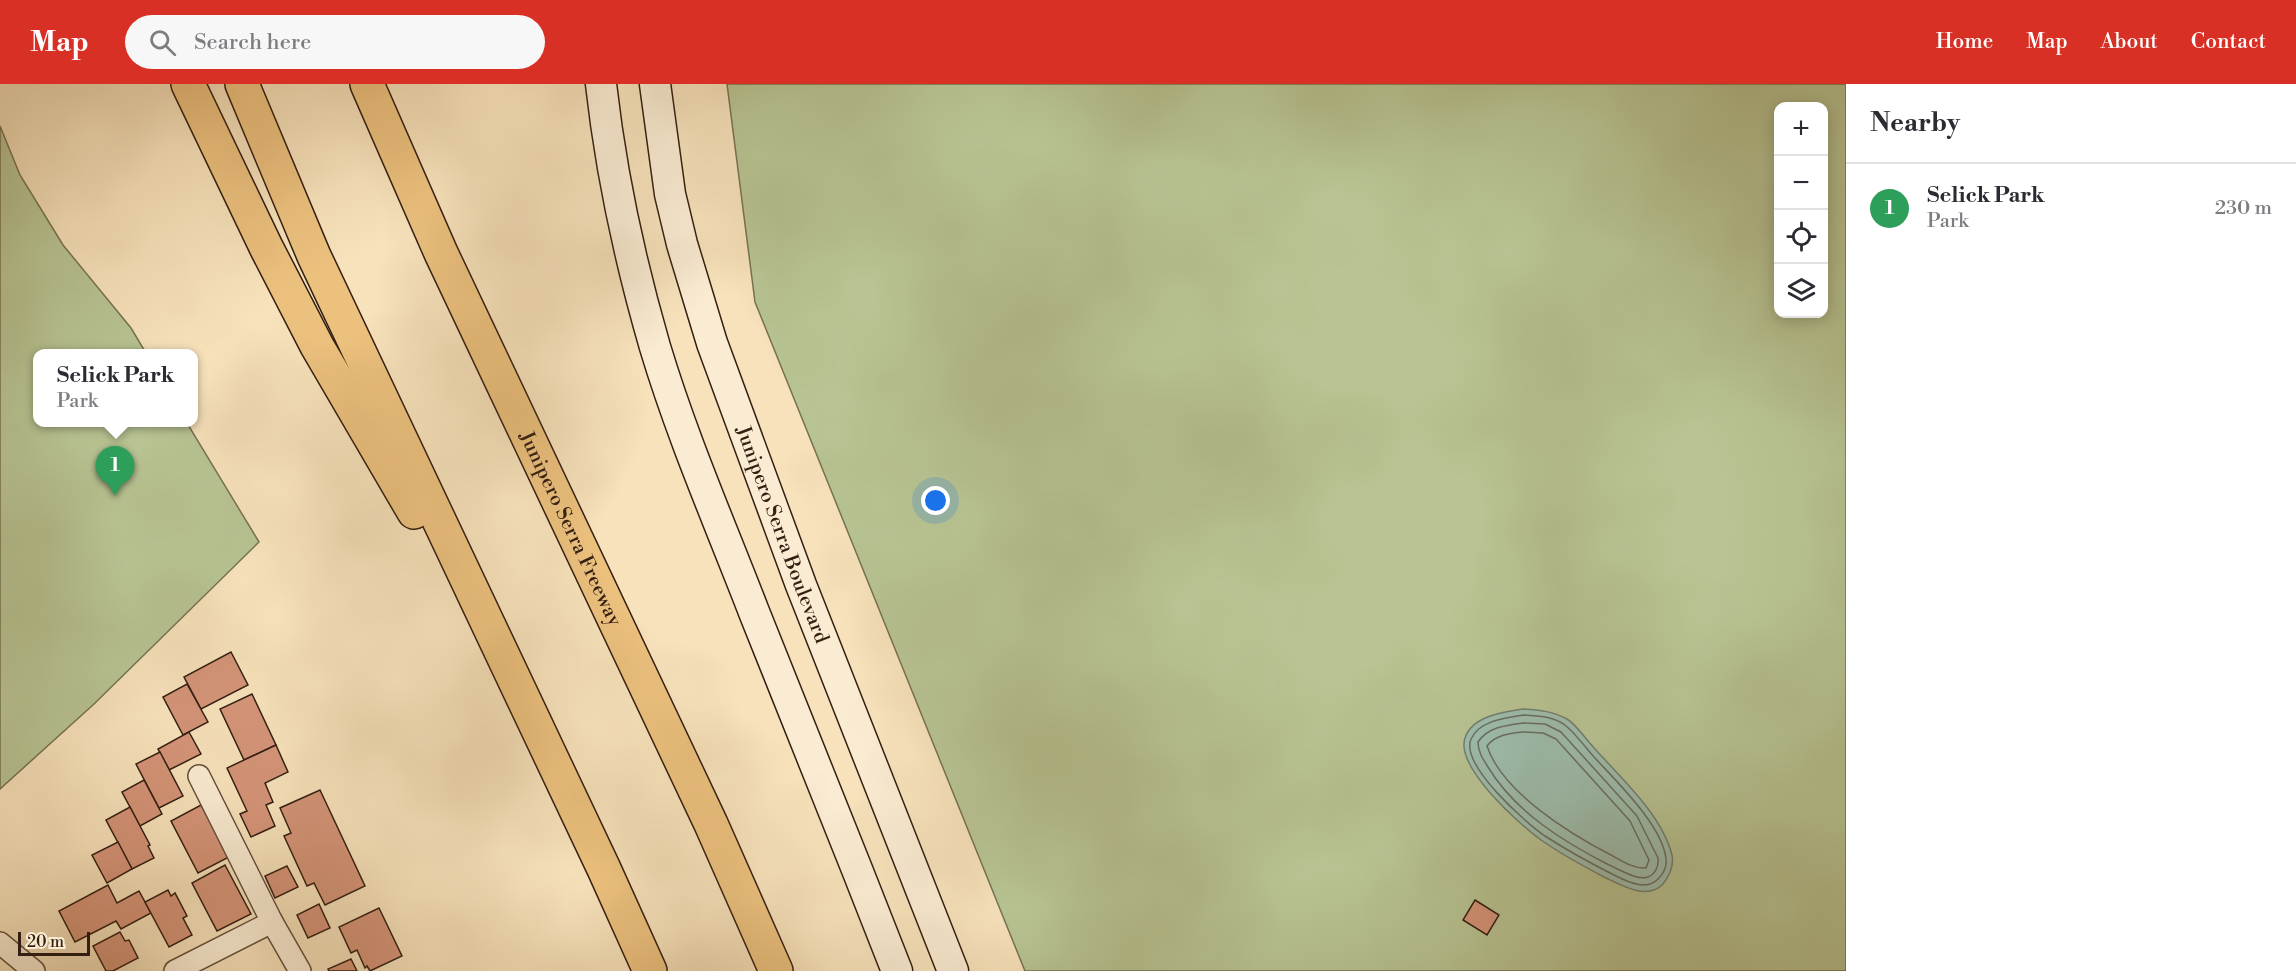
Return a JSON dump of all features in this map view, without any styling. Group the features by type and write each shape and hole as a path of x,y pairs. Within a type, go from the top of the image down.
{"highway":[{"path":"188,84 316,346 513,678"},
{"path":"242,84 314,256 650,971"},
{"name":"Junipero Serra Freeway","path":"367,84 441,253 707,814 776,971"}],"main road":[{"path":"601,84 610,150 629,249 669,388 689,446 897,971"},
{"name":"Junipero Serra Boulevard","path":"655,84 670,194 708,333 797,575 953,971"}],"street":[{"path":"199,776 272,921 300,971"},
{"path":"175,971 272,921"},
{"path":"0,943 34,971"}],"green space":[{"path":"727,84 1846,84 1846,971 1025,971 755,302"},
{"path":"0,126 20,175 63,245 131,328 144,349 33,349 33,427 189,427 259,542 94,704 0,789"}],"water":[{"path":"1523,709 1540,710 1561,716 1571,722 1640,798 1667,840 1672,855 1668,877 1657,889 1634,890 1572,860 1541,840 1519,822 1479,779 1465,750 1465,738 1469,731 1489,716"}],"building":[{"path":"231,652 248,685 201,709 184,677"},
{"path":"187,684 208,722 183,735 163,697"},
{"path":"252,694 276,745 244,760 220,709"},
{"path":"189,732 201,754 169,770 158,749"},
{"path":"276,745 288,772 265,783 273,802 266,805 275,826 251,837 240,814 247,811 227,768"},
{"path":"160,752 183,796 159,808 136,764"},
{"path":"144,780 162,814 140,826 122,792"},
{"path":"320,790 365,886 325,905 314,883 307,886 284,836 291,833 280,808"},
{"path":"201,805 229,857 198,873 171,821"},
{"path":"130,807 150,845 148,846 154,858 132,869 106,820"},
{"path":"118,842 132,869 107,883 92,855"},
{"path":"225,865 251,914 217,931 192,883"},
{"path":"287,866 298,887 275,898 265,876"},
{"path":"108,885 117,903 139,891 151,913 121,929 116,921 75,942 59,911"},
{"path":"168,890 171,896 175,893 187,916 183,918 192,935 169,947 145,902"},
{"path":"1475,900 1499,915 1487,935 1463,920"},
{"path":"319,904 330,928 308,938 297,915"},
{"path":"379,908 402,956 370,971 367,966 365,968 357,950 351,953 339,927"},
{"path":"120,932 125,941 129,940 138,958 113,971 106,971 93,946"},
{"path":"351,959 357,971 329,971 328,969"}],"place":[{"name":"Selick Park","path":"115,496"}]}
